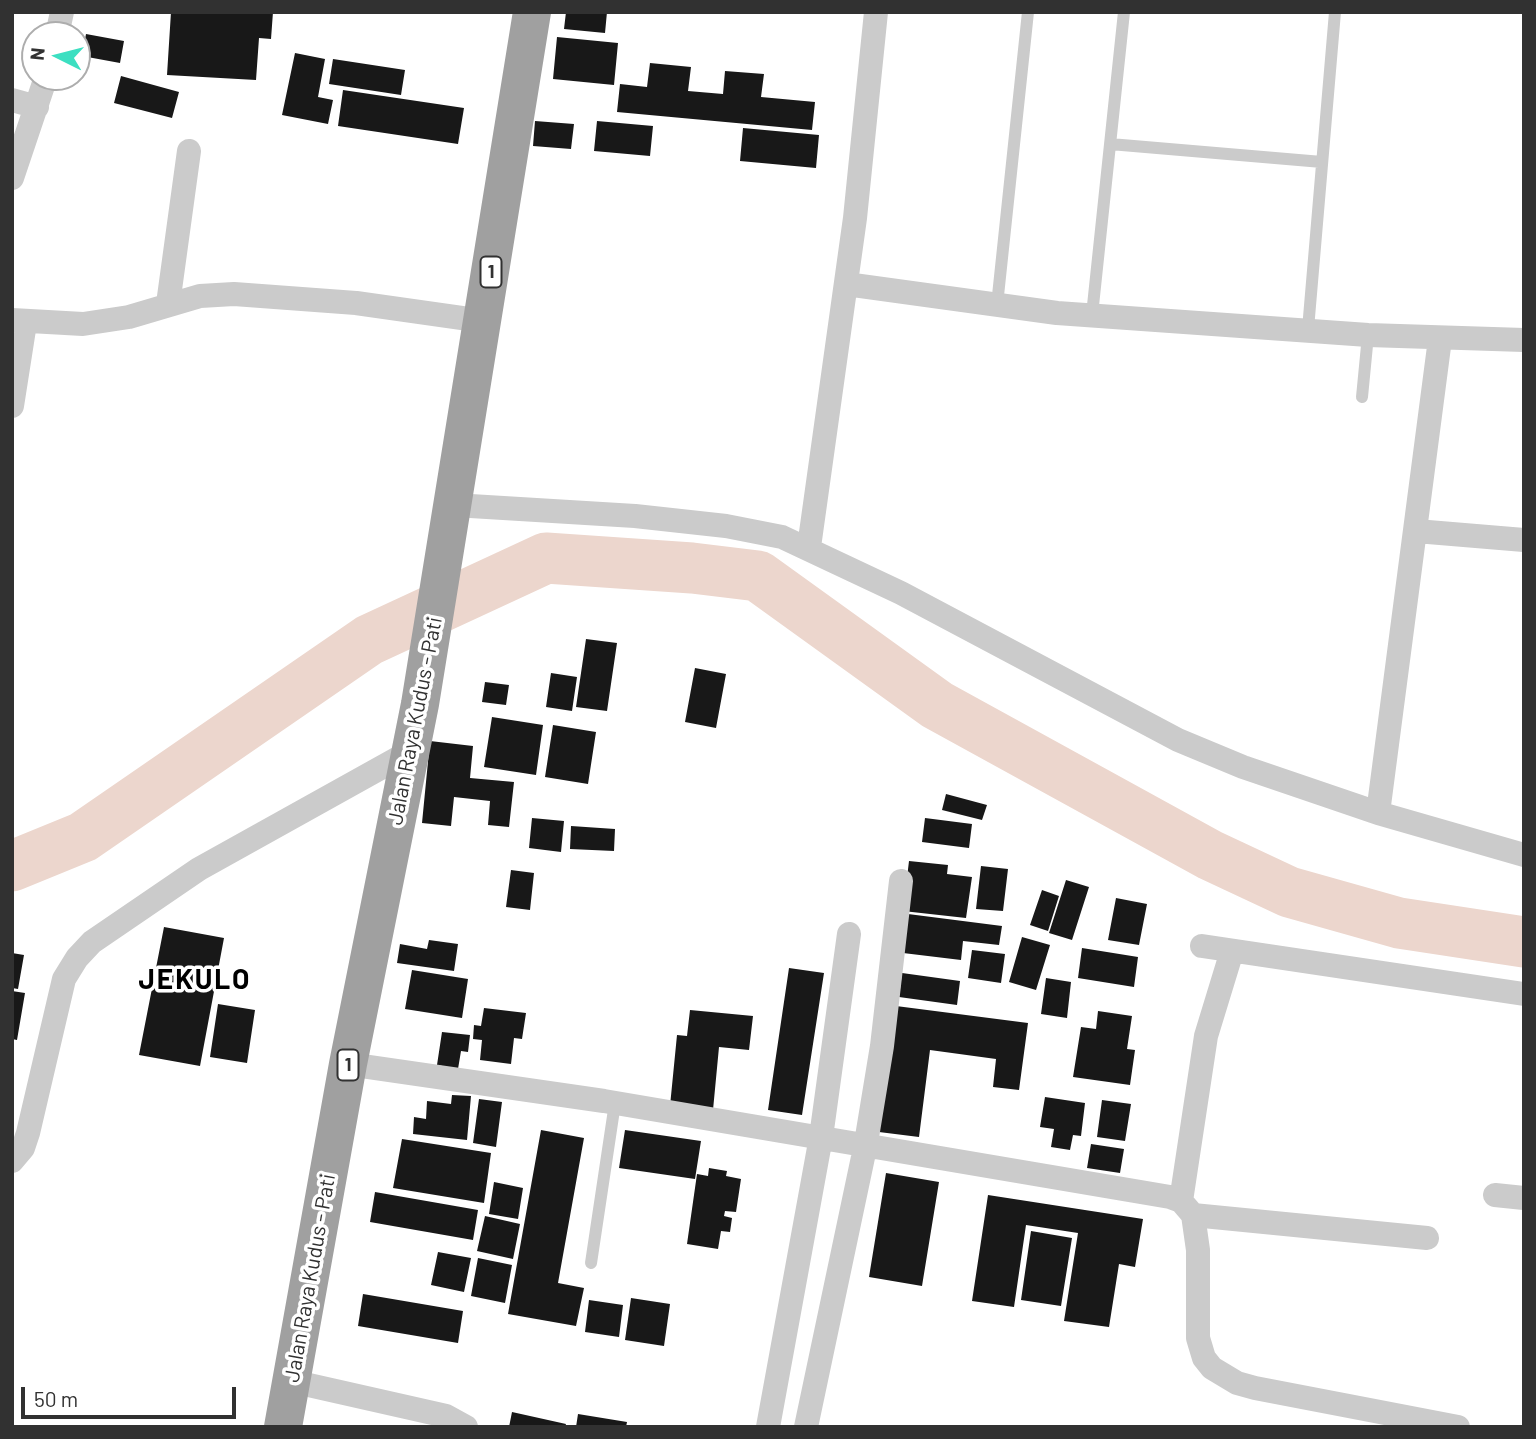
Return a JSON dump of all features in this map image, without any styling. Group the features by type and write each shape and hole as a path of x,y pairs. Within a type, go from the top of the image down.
{"highway":[{"name":"Jalan Raya Kudus - Pati","path":"283,1427 348,1064 421,704 532,12"}],"street":[{"path":"809,547 846,284 876,12"},
{"path":"12,178 42,91"},
{"path":"12,100 37,107"},
{"path":"168,304 189,151"},
{"path":"846,284 1092,316 1368,335 1524,340"},
{"path":"12,406 19,322 57,325 104,322 200,296 234,294 356,303 483,321"},
{"path":"1378,813 1440,339"},
{"path":"452,518 635,516 726,526 782,537 809,547 1178,740 1243,767 1378,813 1524,855"},
{"path":"1416,531 1524,540"},
{"path":"12,1161 23,1148 28,1133 60,990 69,968 84,950 131,914 199,869 411,751"},
{"path":"768,1427 843,1140 882,1046 901,881"},
{"path":"806,1427 843,1140 849,934"},
{"path":"1202,946 1524,994"},
{"path":"1232,951 1206,1036 1187,1208 1198,1250 1198,1338 1204,1359 1212,1368 1237,1383 1255,1388 1458,1427"},
{"path":"348,1064 843,1140 1187,1208 1427,1238"},
{"path":"1495,1195 1524,1198"},
{"path":"291,1381 446,1416 466,1427"}],"lane":[{"path":"998,304 1028,12"},
{"path":"1092,316 1125,12"},
{"path":"1308,329 1335,12"},
{"path":"1110,144 1322,162"},
{"path":"1362,397 1368,335"},
{"path":"591,1263 615,1103"}],"building":[{"path":"171,12 273,12 271,39 259,38 256,80 167,75"},
{"path":"566,12 607,12 605,33 564,29"},
{"path":"91,35 124,41 120,63 91,58"},
{"path":"557,37 618,43 614,85 553,79"},
{"path":"295,53 325,59 318,97 333,100 328,124 282,115"},
{"path":"333,59 405,70 401,95 329,84"},
{"path":"650,63 691,67 688,91 723,94 725,71 764,74 761,97 815,102 812,130 617,112 620,84 647,87"},
{"path":"121,76 179,92 172,118 114,103"},
{"path":"343,90 464,108 458,144 338,126"},
{"path":"535,121 574,124 571,149 533,146"},
{"path":"597,121 653,126 650,156 594,151"},
{"path":"743,128 819,135 816,168 740,161"},
{"path":"586,639 617,643 607,711 576,707"},
{"path":"695,668 726,674 716,728 685,722"},
{"path":"551,673 577,677 572,711 546,707"},
{"path":"485,682 509,685 506,705 482,702"},
{"path":"492,717 543,725 536,775 484,767"},
{"path":"553,725 596,732 588,784 545,777"},
{"path":"430,741 473,746 470,778 514,782 509,827 488,825 490,801 454,797 451,826 422,823"},
{"path":"946,794 987,805 982,820 942,810"},
{"path":"532,818 564,821 561,852 529,848"},
{"path":"925,818 972,824 969,848 922,842"},
{"path":"571,826 615,829 614,851 570,849"},
{"path":"909,861 948,865 947,874 972,877 966,918 903,911"},
{"path":"981,866 1008,869 1003,911 976,909"},
{"path":"511,870 534,873 530,910 506,907"},
{"path":"1066,880 1089,887 1072,940 1049,933"},
{"path":"1042,890 1059,896 1048,931 1030,925"},
{"path":"1116,898 1147,904 1139,945 1108,940"},
{"path":"908,914 1002,926 999,945 963,941 961,960 903,953"},
{"path":"164,927 224,938 200,1066 139,1055"},
{"path":"1022,937 1050,945 1036,990 1009,982"},
{"path":"429,940 458,944 454,971 397,963 400,944 427,949"},
{"path":"1082,948 1138,957 1134,987 1078,978"},
{"path":"972,950 1005,954 1001,983 968,978"},
{"path":"12,953 24,955 18,989 12,988"},
{"path":"789,968 824,973 802,1115 768,1110"},
{"path":"412,970 468,979 462,1018 405,1009"},
{"path":"902,973 960,981 957,1005 899,997"},
{"path":"1046,978 1071,982 1067,1018 1041,1014"},
{"path":"12,991 25,993 17,1040 12,1039"},
{"path":"218,1004 255,1010 247,1063 210,1057"},
{"path":"896,1006 1028,1023 1019,1090 993,1087 996,1059 930,1050 919,1137 879,1132"},
{"path":"484,1008 526,1013 522,1039 514,1038 511,1064 480,1060 482,1040 473,1039 474,1025 481,1026"},
{"path":"690,1010 753,1016 749,1050 719,1047 713,1110 670,1106 677,1035 687,1036"},
{"path":"1098,1011 1132,1016 1127,1049 1135,1050 1130,1085 1073,1077 1081,1027 1096,1029"},
{"path":"442,1032 470,1035 468,1052 461,1051 458,1069 437,1065"},
{"path":"452,1095 471,1096 467,1140 413,1134 414,1117 426,1119 427,1101 451,1104"},
{"path":"1045,1097 1085,1103 1081,1136 1073,1135 1070,1150 1051,1147 1054,1129 1040,1127"},
{"path":"479,1099 502,1102 496,1147 473,1143"},
{"path":"1102,1100 1131,1104 1125,1141 1097,1137"},
{"path":"541,1130 584,1138 558,1283 584,1288 576,1326 508,1314"},
{"path":"625,1130 701,1141 695,1179 619,1168"},
{"path":"402,1139 491,1153 484,1203 393,1188"},
{"path":"1091,1144 1124,1149 1120,1173 1087,1168"},
{"path":"709,1168 727,1171 726,1176 741,1179 736,1212 725,1211 724,1216 732,1218 730,1232 721,1231 718,1249 687,1244 697,1174 708,1176"},
{"path":"886,1173 939,1182 922,1286 869,1277"},
{"path":"494,1182 523,1188 518,1219 489,1214"},
{"path":"375,1192 478,1210 473,1240 370,1222"},
{"path":"988,1195 1143,1219 1135,1267 1119,1264 1109,1327 1064,1321 1078,1233 1026,1225 1014,1307 972,1301"},
{"path":"485,1216 520,1224 513,1259 477,1251"},
{"path":"1031,1231 1072,1238 1061,1306 1021,1300"},
{"path":"438,1252 471,1258 464,1292 431,1285"},
{"path":"478,1258 512,1265 505,1303 471,1296"},
{"path":"363,1294 463,1311 458,1343 358,1326"},
{"path":"631,1298 670,1304 664,1346 625,1340"},
{"path":"589,1300 623,1305 619,1337 585,1332"},
{"path":"512,1412 566,1424 565,1427 509,1427"},
{"path":"578,1414 627,1422 626,1427 576,1427"}],"waterway":[{"path":"12,866 83,837 369,640 546,558 692,568 758,576 937,705 1210,855 1289,892 1399,923 1524,942"}],"district":[{"name":"JEKULO","path":"195,980"}]}
